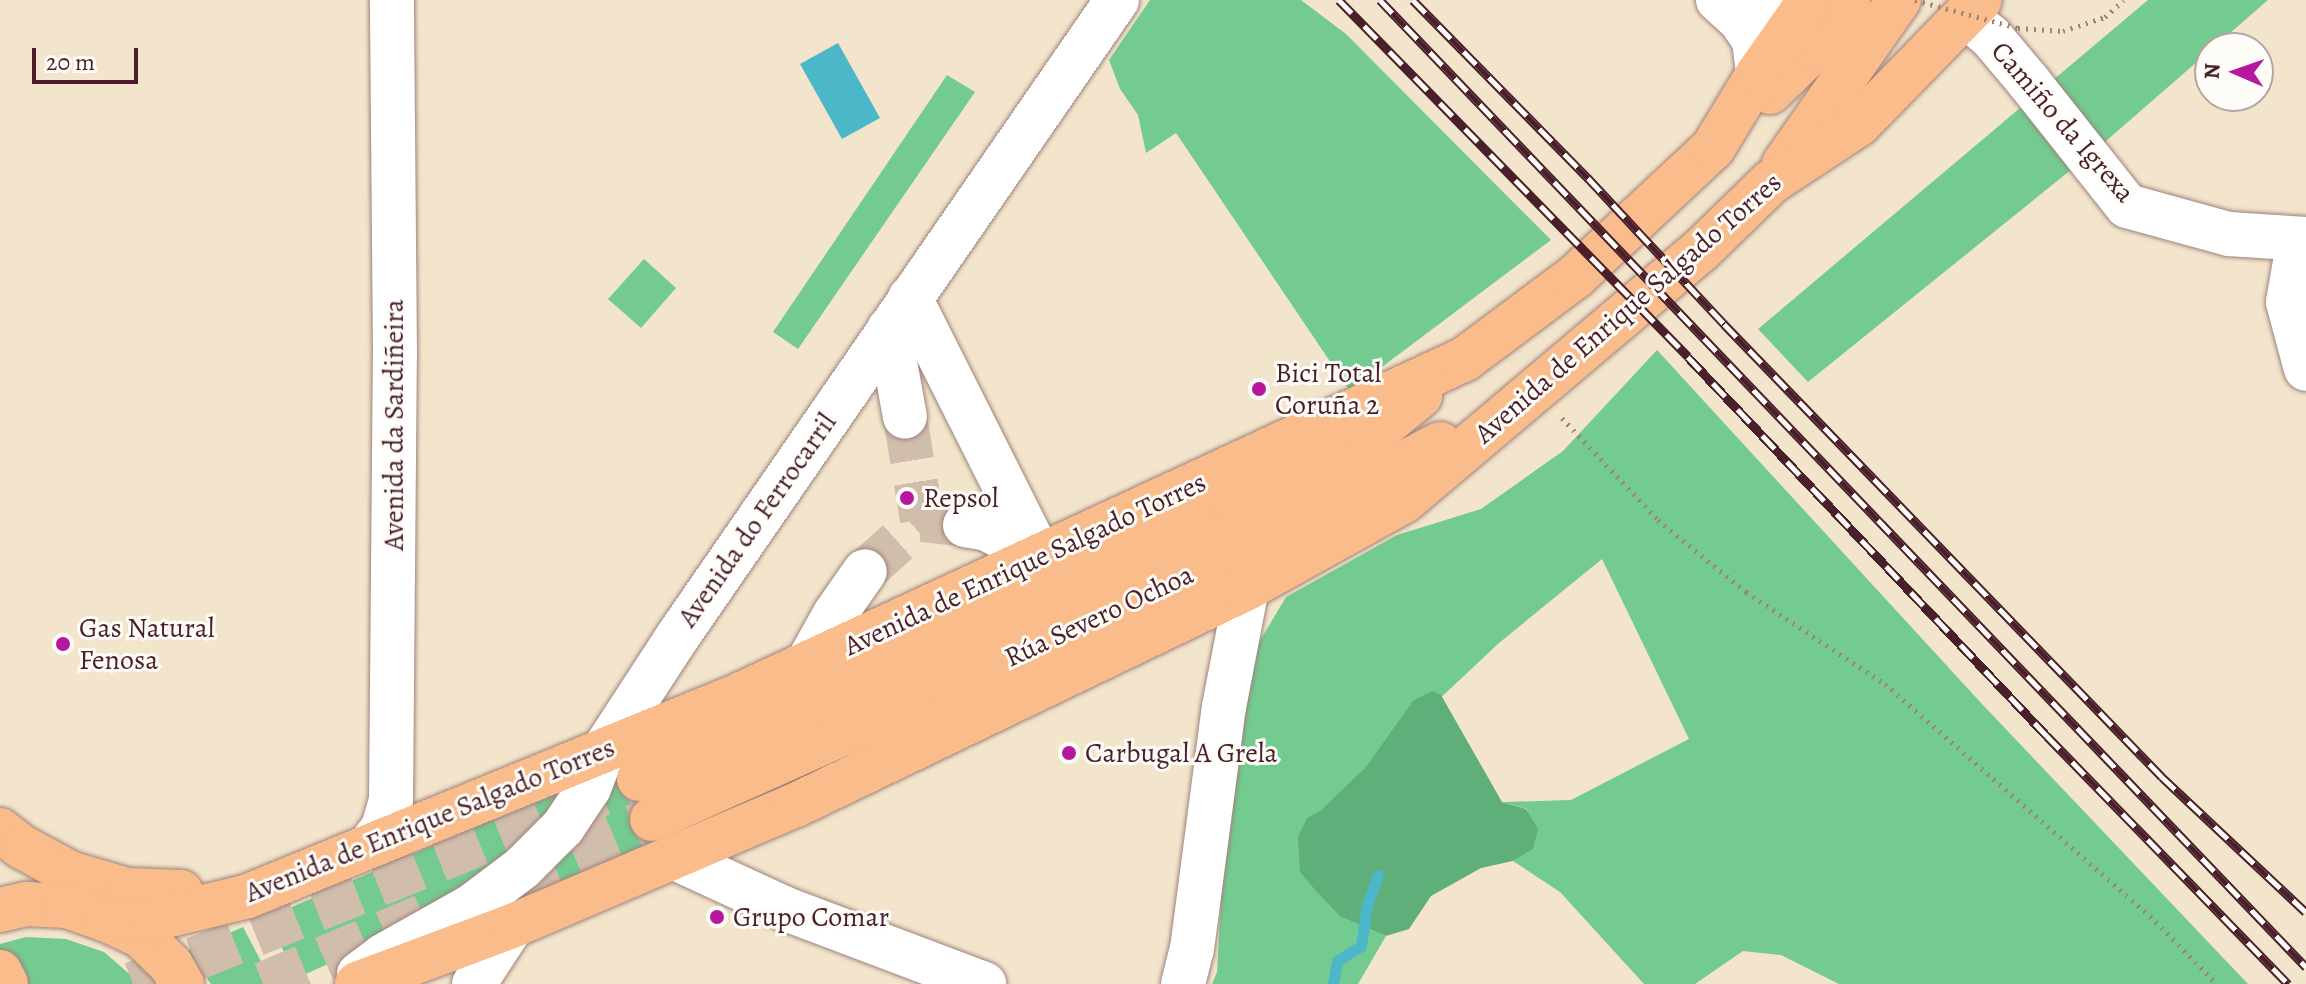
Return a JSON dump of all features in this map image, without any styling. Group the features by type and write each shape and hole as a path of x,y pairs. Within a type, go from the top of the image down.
{"main road":[{"name":"Avenida de Enrique Salgado Torres","path":"0,910 27,904 154,919 248,896 807,664 1465,359 1576,276 1713,148 1758,74 1810,0"},
{"path":"1713,148 1814,49 1848,0"},
{"path":"1771,182 1899,0"},
{"name":"Avenida de Enrique Salgado Torres","path":"357,984 512,926 675,858 1019,700 1247,588 1404,501 1534,388 1700,251 1771,182 1859,124 1974,8"},
{"name":"Rúa Severo Ochoa","path":"1465,359 1366,440 1249,500 935,650 645,799 952,685 1258,540 1391,473 1534,388"},
{"path":"0,830 22,847 72,874 127,890 186,892 370,845"},
{"path":"0,867 22,883 141,936 171,965 182,984"},
{"path":"0,972 6,984"}],"street":[{"name":"Avenida da Sardiñeira","path":"370,845 383,828 391,800 395,356 392,0"},
{"name":"Avenida do Ferrocarril","path":"347,984 383,956 473,905 522,868 563,827 589,788 603,751 1117,0"},
{"path":"1718,0 1741,21 1754,40 1758,74"},
{"path":"1765,0 1773,0"},
{"name":"Camiño da Igrexa","path":"1974,8 1991,37 2127,206 2229,234 2302,239"},
{"path":"2302,239 2288,302 2306,369"},
{"path":"900,314 905,417"},
{"path":"900,314 1040,557"},
{"path":"965,525 987,529 1040,557"},
{"path":"807,664 835,614 865,571"},
{"path":"1183,984 1192,949 1224,707 1247,588"},
{"path":"675,858 786,909 984,984"},
{"path":"474,984 512,926"}],"path":[{"path":"1915,0 2018,28 2063,31 2105,17 2124,0"},
{"path":"1534,388 1658,520 1746,592 1885,684 2150,916 2217,984"}],"green space":[{"path":"1150,0 1301,0 1346,34 1551,240 1350,391 1176,133 1146,153 1138,115 1120,89 1109,60"},
{"path":"2148,0 2268,0 2231,32 2194,32 2194,64 2098,148 1808,382 1758,329"},
{"path":"947,75 975,92 798,349 773,332"},
{"path":"644,259 676,288 641,328 608,299"},
{"path":"1657,350 1982,704 2248,984 1839,984 1781,955 1743,951 1695,984 1644,984 1560,892 1513,861 1533,849 1527,809 1503,802 1571,800 1689,739 1602,559 1499,643 1320,811 1341,917 1386,936 1358,984 1212,984 1217,972 1230,743 1258,644 1286,597 1397,535 1481,509 1563,451"},
{"path":"1432,691 1441,695 1502,802 1526,809 1538,829 1533,849 1513,861 1481,868 1431,896 1409,929 1386,936 1341,917 1316,891 1300,872 1298,837 1307,818 1320,811 1366,767 1413,701"},
{"path":"616,766 650,843 528,897 523,892"},
{"path":"566,787 516,852 379,941 297,978 267,918"},
{"path":"243,927 273,984 211,984 187,951"},
{"path":"26,937 66,939 104,952 141,984 0,984 0,944"}],"water":[{"path":"838,43 880,118 842,139 800,64"}],"waterway":[{"path":"1333,984 1337,961 1361,946 1367,905 1378,875"}],"tunnel":[{"path":"905,417 922,520"},
{"path":"865,571 922,520 965,525"},
{"path":"133,984 639,779"},
{"path":"512,878 652,819"},
{"path":"263,984 423,916"}],"railway":[{"path":"1339,0 1688,357 2047,736 2288,984"},
{"path":"1380,0 2306,967"},
{"path":"1413,0 1588,178 1724,324 2162,777 2306,912"}],"place":[{"name":"Bici Total Coruña 2","path":"1259,389"},
{"name":"Repsol","path":"907,498"},
{"name":"Gas Natural Fenosa","path":"63,644"},
{"name":"Carbugal A Grela","path":"1069,753"},
{"name":"Grupo Comar","path":"717,917"}]}
